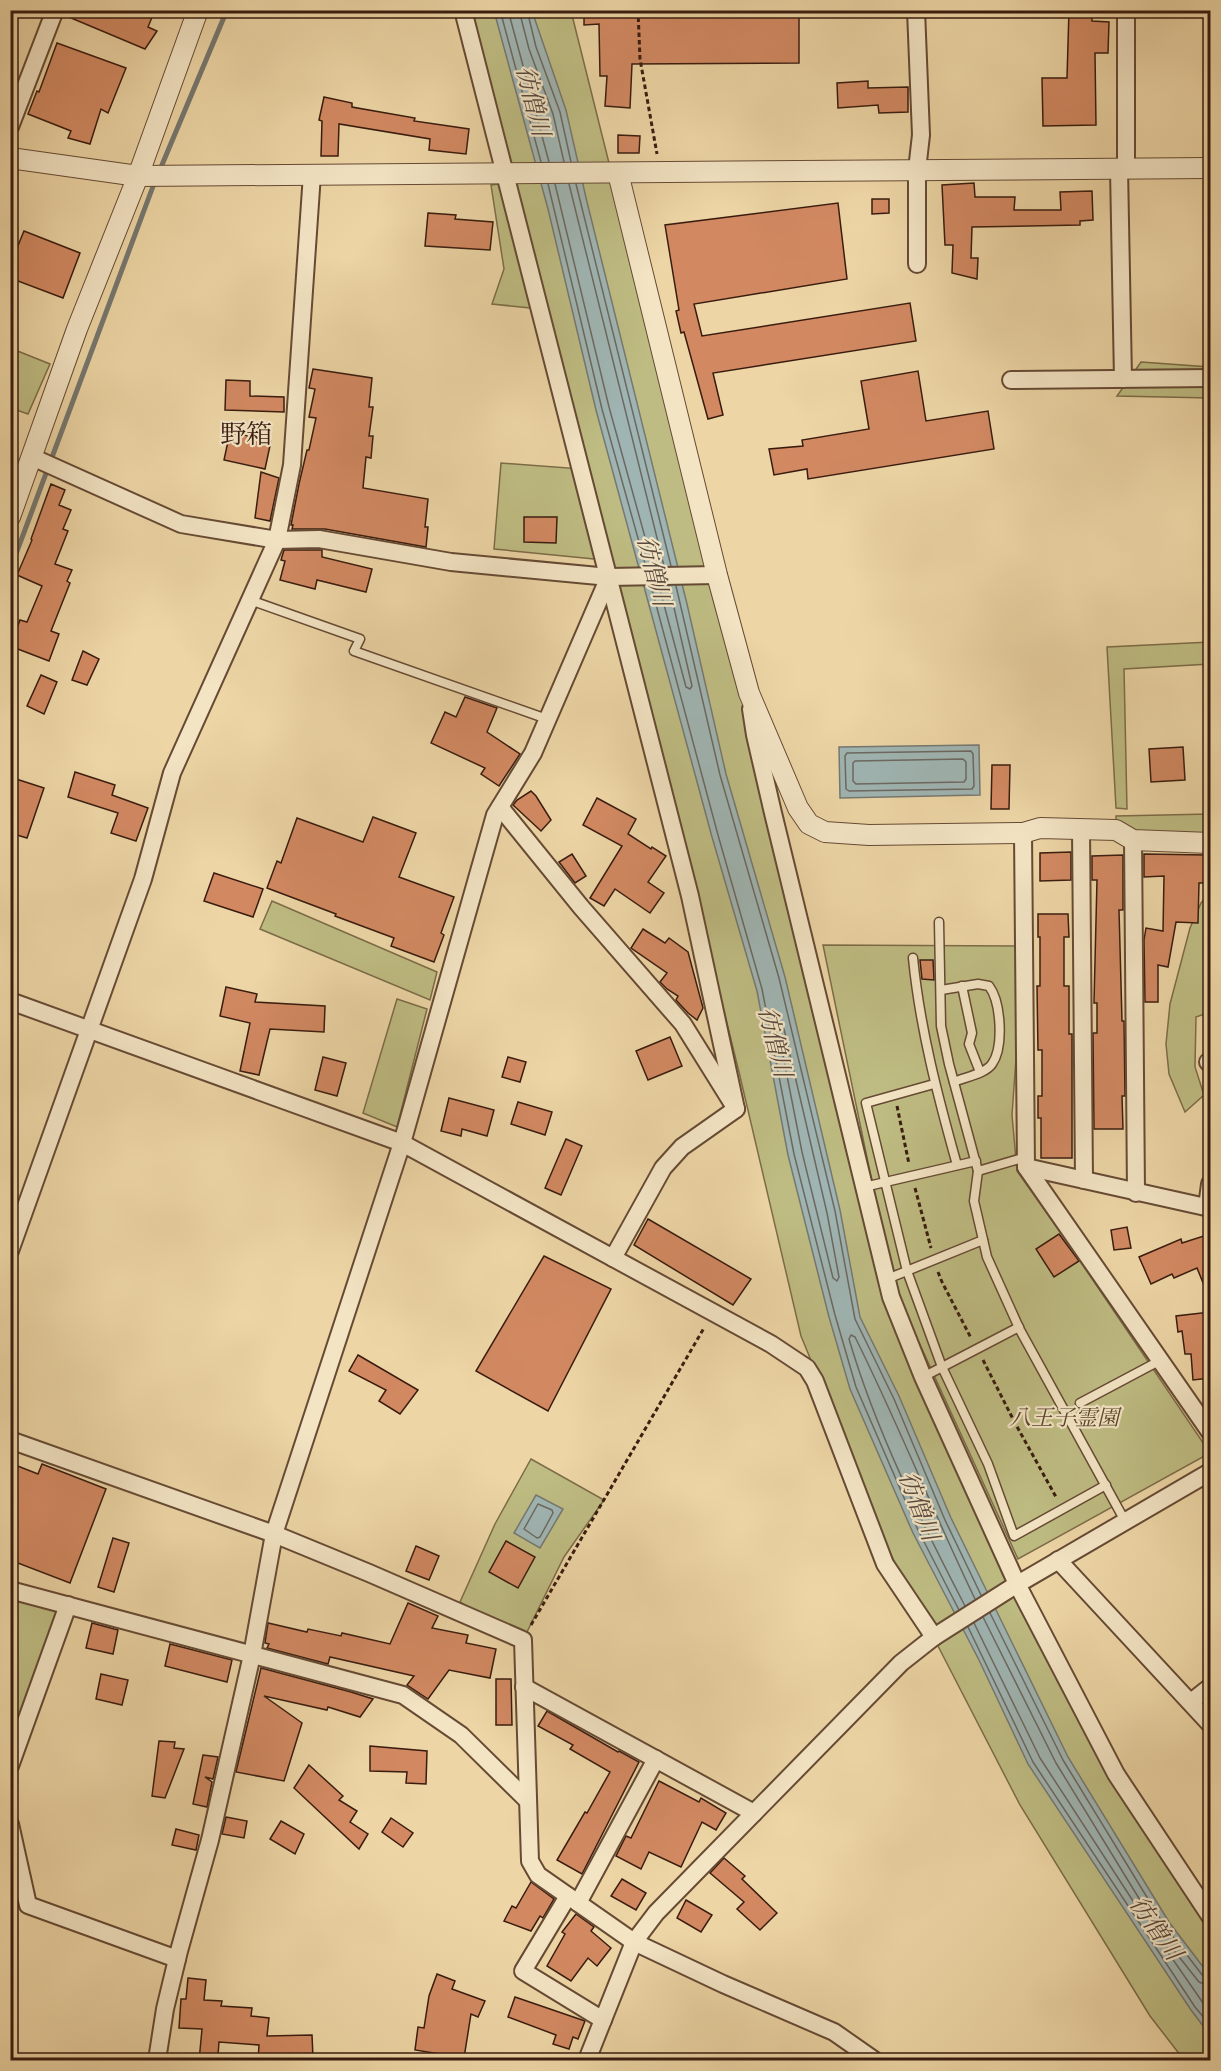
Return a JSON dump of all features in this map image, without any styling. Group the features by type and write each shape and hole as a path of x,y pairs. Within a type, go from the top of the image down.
{"street":[{"path":"10,127 55,10"},
{"path":"10,517 77,329 138,176 198,10"},
{"path":"463,10 612,576 690,896 736,1109"},
{"path":"916,10 921,135 917,170 917,264"},
{"path":"1123,379 1126,10"},
{"path":"10,158 138,176 1210,168"},
{"path":"613,173 749,693 755,735 891,1298 1014,1586 1116,1774 1210,1916"},
{"path":"10,1251 142,879 172,772 277,540 292,465 312,174"},
{"path":"1011,380 1210,378"},
{"path":"32,457 181,524 277,540 319,539 451,562 612,576 717,574"},
{"path":"157,2061 165,2009 210,1840 252,1655 274,1534 402,1143 495,815 533,753 612,576"},
{"path":"749,693 798,808 809,824 825,832 869,835 1023,834 1040,828 1081,829 1116,830 1133,840 1210,843"},
{"path":"500,807 581,908 683,1024 736,1109"},
{"path":"1081,829 1084,1180"},
{"path":"1023,834 1026,1162 1210,1431"},
{"path":"1133,840 1136,1193"},
{"path":"10,1001 402,1143 771,1344 807,1368 815,1381 885,1564 934,1637"},
{"path":"613,1258 663,1168 682,1147 736,1109"},
{"path":"1026,1162 1084,1180 1209,1208 1210,1184"},
{"path":"10,1440 274,1534 523,1640 530,1861 538,1875 634,1942 834,2032 874,2061"},
{"path":"587,2061 634,1942 656,1913 901,1663 934,1637 1014,1586 1210,1472"},
{"path":"1058,1560 1210,1724"},
{"path":"10,1590 403,1695 461,1735 528,1801"},
{"path":"10,1767 68,1605"},
{"path":"524,1687 754,1813"},
{"path":"1191,1702 1210,1687"},
{"path":"603,2020 523,1971 573,1900 656,1760"},
{"path":"10,1824 28,1905 177,1959"}],"lane":[{"path":"250,600 360,639 354,651 547,719"},
{"path":"939,922 942,1026 954,1082 977,1166 974,1201 987,1257 1019,1327 1125,1521"},
{"path":"913,958 917,1001 934,1084 957,1166"},
{"path":"941,990 978,984 989,986 994,992 999,1016 998,1046 992,1064 980,1072 954,1082"},
{"path":"962,986 972,1033 969,1044 980,1072"},
{"path":"934,1084 866,1103 907,1271 942,1367 988,1464 1014,1536 1106,1485"},
{"path":"864,1187 957,1166 1026,1162"},
{"path":"887,1279 983,1240"},
{"path":"923,1377 1019,1327"},
{"path":"1080,1403 1161,1360"}],"path":[{"path":"638,10 640,59 660,171"},
{"path":"895,1095 912,1176 942,1282 1015,1424 1062,1509"},
{"path":"523,1640 713,1313"}],"green space":[{"name":"八王子霊園","path":"463,11 571,11 820,1007 889,1264 823,945 1024,946 1012,1115 1017,1171 1210,1453 1018,1559 911,1325 984,1520 1098,1739 1210,1914 1210,2060 1184,2060 1150,2016 1020,1805 891,1555 801,1336 681,837 604,560 494,549 501,463 581,469 540,309 492,304 504,269 491,185 507,183"},
{"path":"10,348 50,364 28,414 11,408"},
{"path":"1141,362 1210,367 1210,398 1117,396"},
{"path":"1210,642 1210,664 1124,669 1127,809 1116,808 1107,647"},
{"path":"1210,814 1210,843 1116,830 1116,816"},
{"path":"1210,893 1210,1012 1196,1017 1195,1067 1204,1095 1185,1112 1169,1074 1166,1044 1170,1004 1190,928 1201,903"},
{"path":"272,901 437,972 430,1000 260,929"},
{"path":"397,999 427,1009 397,1127 363,1113"},
{"path":"531,1459 604,1500 564,1557 523,1640 460,1602 495,1524"},
{"path":"11,1597 57,1610 11,1743 10,1599"}],"water":[{"name":"彷僧川","path":"494,11 532,11 566,110 687,604 726,774 785,977 840,1210 860,1317 899,1396 951,1518 1068,1757 1169,1922 1210,1976 1210,2035 1191,2010 1028,1764 979,1660 913,1533 850,1389 829,1317 788,1155 757,991 712,837 596,410 548,209"},
{"path":"979,745 980,795 840,798 839,747"},
{"path":"536,1495 563,1509 540,1548 514,1533"}],"building":[{"path":"65,10 155,10 148,27 157,31 145,49 64,15"},
{"path":"584,10 799,10 799,63 632,64 630,108 605,106 607,76 600,76 599,24 584,25"},
{"path":"1069,10 1092,10 1092,21 1109,22 1108,53 1095,53 1096,125 1043,126 1042,78 1067,78"},
{"path":"57,43 126,68 108,113 101,109 90,144 68,138 71,131 28,114 37,91 39,92"},
{"path":"868,81 868,88 908,87 908,112 879,113 878,105 838,108 837,83"},
{"path":"324,97 352,103 352,107 415,118 414,121 469,129 466,154 429,150 430,139 339,124 338,156 321,156 322,121 319,120"},
{"path":"618,135 640,136 639,153 618,153"},
{"path":"974,183 975,197 1015,197 1014,210 1061,210 1060,192 1092,191 1093,220 1080,221 1080,225 972,227 971,258 978,258 977,279 952,273 953,245 945,245 942,185"},
{"path":"872,199 889,199 889,213 872,214"},
{"path":"838,203 847,279 694,304 702,336 910,303 916,341 713,373 723,415 708,419 676,311 679,310 665,225"},
{"path":"428,213 456,215 455,219 493,222 490,250 425,246"},
{"path":"24,231 80,253 63,298 10,278 10,265"},
{"path":"313,369 372,378 369,407 373,407 369,436 373,436 371,458 366,457 363,488 428,499 425,527 428,527 426,547 325,529 292,529 299,484 316,418 309,417 315,389 309,388"},
{"path":"918,371 926,421 988,411 994,449 808,479 807,469 774,475 769,449 803,446 802,440 869,429 861,381"},
{"path":"226,380 250,381 250,396 284,397 284,412 225,410"},
{"path":"230,432 271,441 265,469 224,460"},
{"path":"261,472 279,478 270,521 255,518"},
{"path":"51,484 65,490 59,505 71,510 63,529 68,531 55,564 72,570 67,581 70,583 51,631 59,634 49,661 10,646 20,620 27,622 42,586 17,575 32,540"},
{"path":"524,517 557,517 556,543 524,542"},
{"path":"284,550 322,550 322,557 372,569 366,592 317,580 315,589 280,580 285,561 281,560"},
{"path":"83,651 99,659 87,685 72,680"},
{"path":"41,675 57,682 44,714 27,706"},
{"path":"465,697 497,708 487,732 520,754 499,786 481,774 485,768 431,743 445,712 456,717"},
{"path":"1183,747 1185,780 1151,782 1149,749"},
{"path":"992,765 1010,765 1009,809 991,809"},
{"path":"75,772 115,785 112,795 148,808 136,841 111,833 118,813 68,797"},
{"path":"10,777 44,788 27,838 10,833"},
{"path":"531,791 551,820 541,831 513,805"},
{"path":"597,798 636,819 628,834 666,856 648,882 664,893 650,913 615,889 604,906 590,898 622,846 583,825"},
{"path":"373,817 416,833 399,877 454,897 441,933 444,935 434,962 391,946 394,938 267,888 277,861 281,863 297,818 363,842"},
{"path":"1071,852 1071,880 1040,881 1040,853"},
{"path":"572,854 586,876 575,883 559,862"},
{"path":"1144,854 1206,855 1204,883 1199,883 1198,923 1176,922 1168,967 1158,965 1158,1002 1145,1002 1144,940 1146,928 1163,931 1164,876 1144,877"},
{"path":"1123,855 1123,910 1119,910 1122,1021 1124,1021 1123,1129 1094,1129 1093,1033 1097,1033 1097,1003 1094,1003 1097,880 1092,880 1092,856"},
{"path":"214,873 263,889 253,917 204,901"},
{"path":"1038,914 1068,914 1069,937 1064,937 1064,986 1069,986 1069,1034 1072,1034 1072,1158 1041,1158 1041,1118 1038,1118 1038,1096 1042,1096 1042,1050 1038,1050 1037,986 1040,986 1040,937 1038,937"},
{"path":"643,929 665,943 669,938 688,952 703,1008 697,1020 676,1000 678,996 660,982 667,973 631,948"},
{"path":"920,960 933,960 934,980 922,979"},
{"path":"226,987 257,994 255,1002 325,1006 324,1032 270,1029 259,1075 240,1071 250,1023 220,1016"},
{"path":"670,1037 682,1066 648,1080 636,1051"},
{"path":"323,1057 346,1063 337,1096 315,1090"},
{"path":"508,1057 526,1062 520,1082 502,1077"},
{"path":"449,1098 494,1110 487,1136 462,1129 461,1136 441,1131"},
{"path":"518,1102 552,1112 545,1135 511,1124"},
{"path":"566,1139 582,1146 561,1195 545,1188"},
{"path":"648,1219 751,1279 733,1305 634,1245"},
{"path":"1127,1227 1131,1248 1114,1250 1111,1230"},
{"path":"1059,1234 1079,1261 1054,1277 1036,1249"},
{"path":"1210,1234 1210,1300 1197,1268 1174,1278 1172,1274 1151,1284 1139,1257 1181,1239 1182,1243"},
{"path":"544,1256 611,1289 548,1411 476,1371"},
{"path":"1210,1312 1210,1378 1193,1380 1191,1354 1185,1354 1182,1331 1178,1332 1176,1316"},
{"path":"358,1355 418,1390 400,1414 379,1401 386,1390 349,1371"},
{"path":"10,1463 38,1474 42,1464 106,1489 70,1583 10,1560"},
{"path":"113,1538 129,1543 114,1592 98,1587"},
{"path":"506,1541 535,1557 518,1588 489,1572"},
{"path":"416,1546 439,1556 429,1580 406,1571"},
{"path":"408,1603 438,1616 432,1628 468,1635 466,1643 496,1649 490,1678 449,1670 428,1699 407,1685 414,1676 330,1657 328,1664 267,1648 269,1644 265,1643 268,1623 307,1632 308,1629 341,1636 342,1633 390,1644"},
{"path":"92,1623 118,1630 113,1654 86,1648"},
{"path":"170,1644 232,1660 227,1682 165,1666"},
{"path":"261,1668 373,1699 360,1717 328,1707 327,1710 264,1696 302,1723 284,1781 236,1772"},
{"path":"101,1674 128,1680 122,1705 96,1699"},
{"path":"496,1679 511,1679 512,1725 496,1725"},
{"path":"547,1711 639,1762 582,1874 557,1860 610,1772 570,1749 573,1745 538,1726"},
{"path":"159,1741 175,1742 174,1748 184,1749 165,1798 152,1796"},
{"path":"370,1746 427,1751 426,1784 406,1783 407,1772 370,1771"},
{"path":"203,1755 218,1757 213,1779 205,1777 212,1782 207,1807 193,1804"},
{"path":"309,1765 343,1796 339,1800 357,1811 350,1822 368,1834 359,1849 294,1788"},
{"path":"659,1781 699,1802 701,1798 726,1813 716,1830 702,1822 681,1867 649,1852 641,1869 616,1856 626,1836 631,1838"},
{"path":"226,1817 247,1821 244,1838 222,1834"},
{"path":"391,1818 413,1833 403,1847 382,1832"},
{"path":"281,1821 304,1834 295,1854 270,1839"},
{"path":"176,1829 199,1835 196,1850 172,1845"},
{"path":"724,1858 745,1876 742,1879 777,1913 760,1930 737,1909 744,1902 710,1873"},
{"path":"622,1879 646,1893 636,1910 611,1896"},
{"path":"531,1882 554,1899 543,1918 540,1916 531,1931 504,1921 512,1906 516,1908"},
{"path":"686,1900 712,1915 701,1932 677,1918"},
{"path":"576,1914 594,1927 591,1931 611,1948 597,1966 588,1958 571,1981 547,1966 565,1934 562,1932"},
{"path":"437,1974 455,1981 452,1989 485,2001 478,2017 471,2014 464,2058 415,2050 418,2027 424,2028 429,1996"},
{"path":"188,1978 206,1980 204,2000 222,2001 221,2006 252,2008 251,2016 269,2018 267,2036 312,2035 313,2058 258,2061 259,2045 219,2042 215,2061 199,2061 202,2029 179,2028 181,1999 186,1999"},
{"path":"515,1997 585,2021 578,2039 573,2037 569,2049 553,2044 556,2035 508,2017"}],"waterway":[{"path":"159,172 227,10"},
{"path":"10,570 155,181"}],"district":[{"name":"野箱","path":"246,434"}]}
